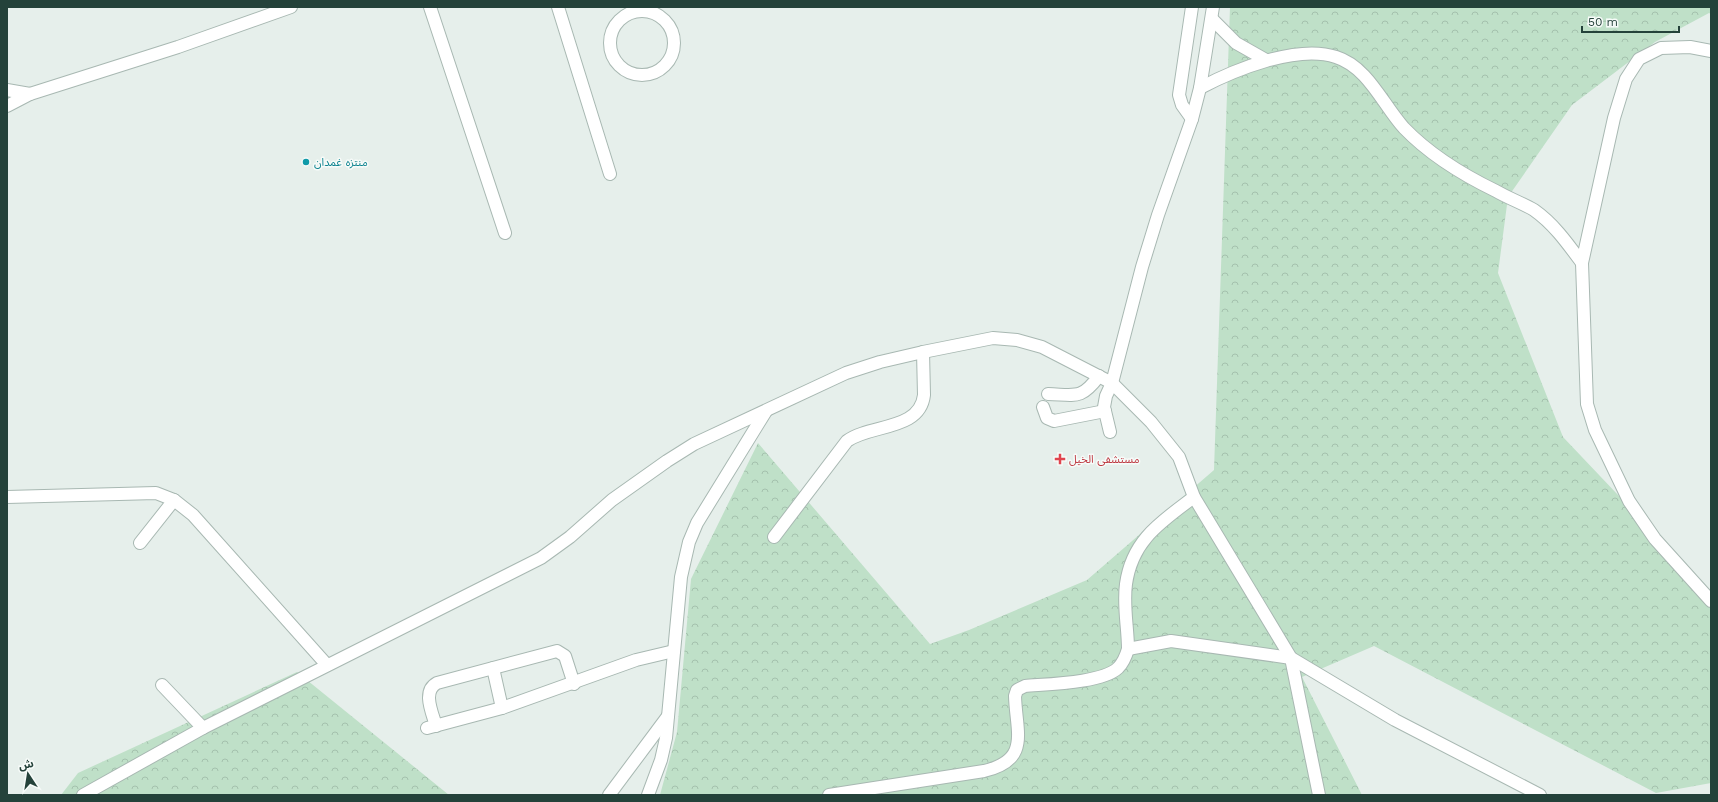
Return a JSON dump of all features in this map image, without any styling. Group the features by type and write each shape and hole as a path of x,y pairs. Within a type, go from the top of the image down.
{"street":[{"path":"7,106 30,94 178,47 291,7"},
{"path":"430,7 505,233"},
{"path":"558,7 610,174"},
{"path":"1192,7 1180,95 1182,105 1192,119"},
{"path":"635,9 658,15 669,26 674,40 671,56 661,68 647,74 632,73 619,65 611,52 610,37 617,23 635,9"},
{"path":"1213,13 1236,43 1266,60"},
{"path":"1110,432 1104,401 1112,383 1142,267 1158,215 1192,119 1200,88 1213,13"},
{"path":"1711,51 1690,47 1661,48 1639,59 1626,78 1614,118 1582,264 1586,404 1594,430 1629,501 1655,539 1711,601"},
{"path":"1200,88 1232,73 1266,60 1299,55 1322,54 1335,56 1350,63 1362,75 1404,128 1441,159 1469,177 1533,210 1554,226 1582,264"},
{"path":"7,90 30,94"},
{"path":"84,795 203,728 541,558 570,537 612,500 694,444 724,429 766,412 846,373 880,362 993,338 1017,340 1042,347 1112,383 1152,422 1179,457 1194,497 1291,658 1319,795"},
{"path":"774,538 847,441 859,434 905,420 917,413 924,401 923,352"},
{"path":"1048,394 1081,394 1089,389 1099,376"},
{"path":"1043,407 1047,418 1054,421 1105,411"},
{"path":"648,795 664,750 681,577 689,542 697,523 766,412"},
{"path":"7,497 156,493 174,500 193,515 327,665"},
{"path":"829,795 999,767 1011,758 1019,739 1015,696 1018,690 1025,686 1107,675 1118,668 1125,658 1128,649 1126,585 1135,554 1147,534 1194,497"},
{"path":"140,543 174,500"},
{"path":"1128,649 1171,641 1291,658 1395,720 1540,795"},
{"path":"574,684 565,656 557,651 437,683 431,687 429,697 431,727 502,708 574,684 636,660 674,651"},
{"path":"493,668 502,708"},
{"path":"162,685 203,728"},
{"path":"609,795 668,716"}],"green space":[{"path":"1230,7 1711,7 1711,14 1709,13 1655,42 1572,105 1508,197 1498,273 1563,437 1711,593 1711,783 1656,793 1374,646 1302,677 1362,795 660,795 677,732 691,579 758,443 930,644 969,630 1087,580 1214,470"},
{"path":"297,672 449,795 61,795 78,773"}],"place":[{"name":"منتزه غمدان","path":"306,162"},
{"name":"مستشفى الخيل","path":"1060,459"}]}
